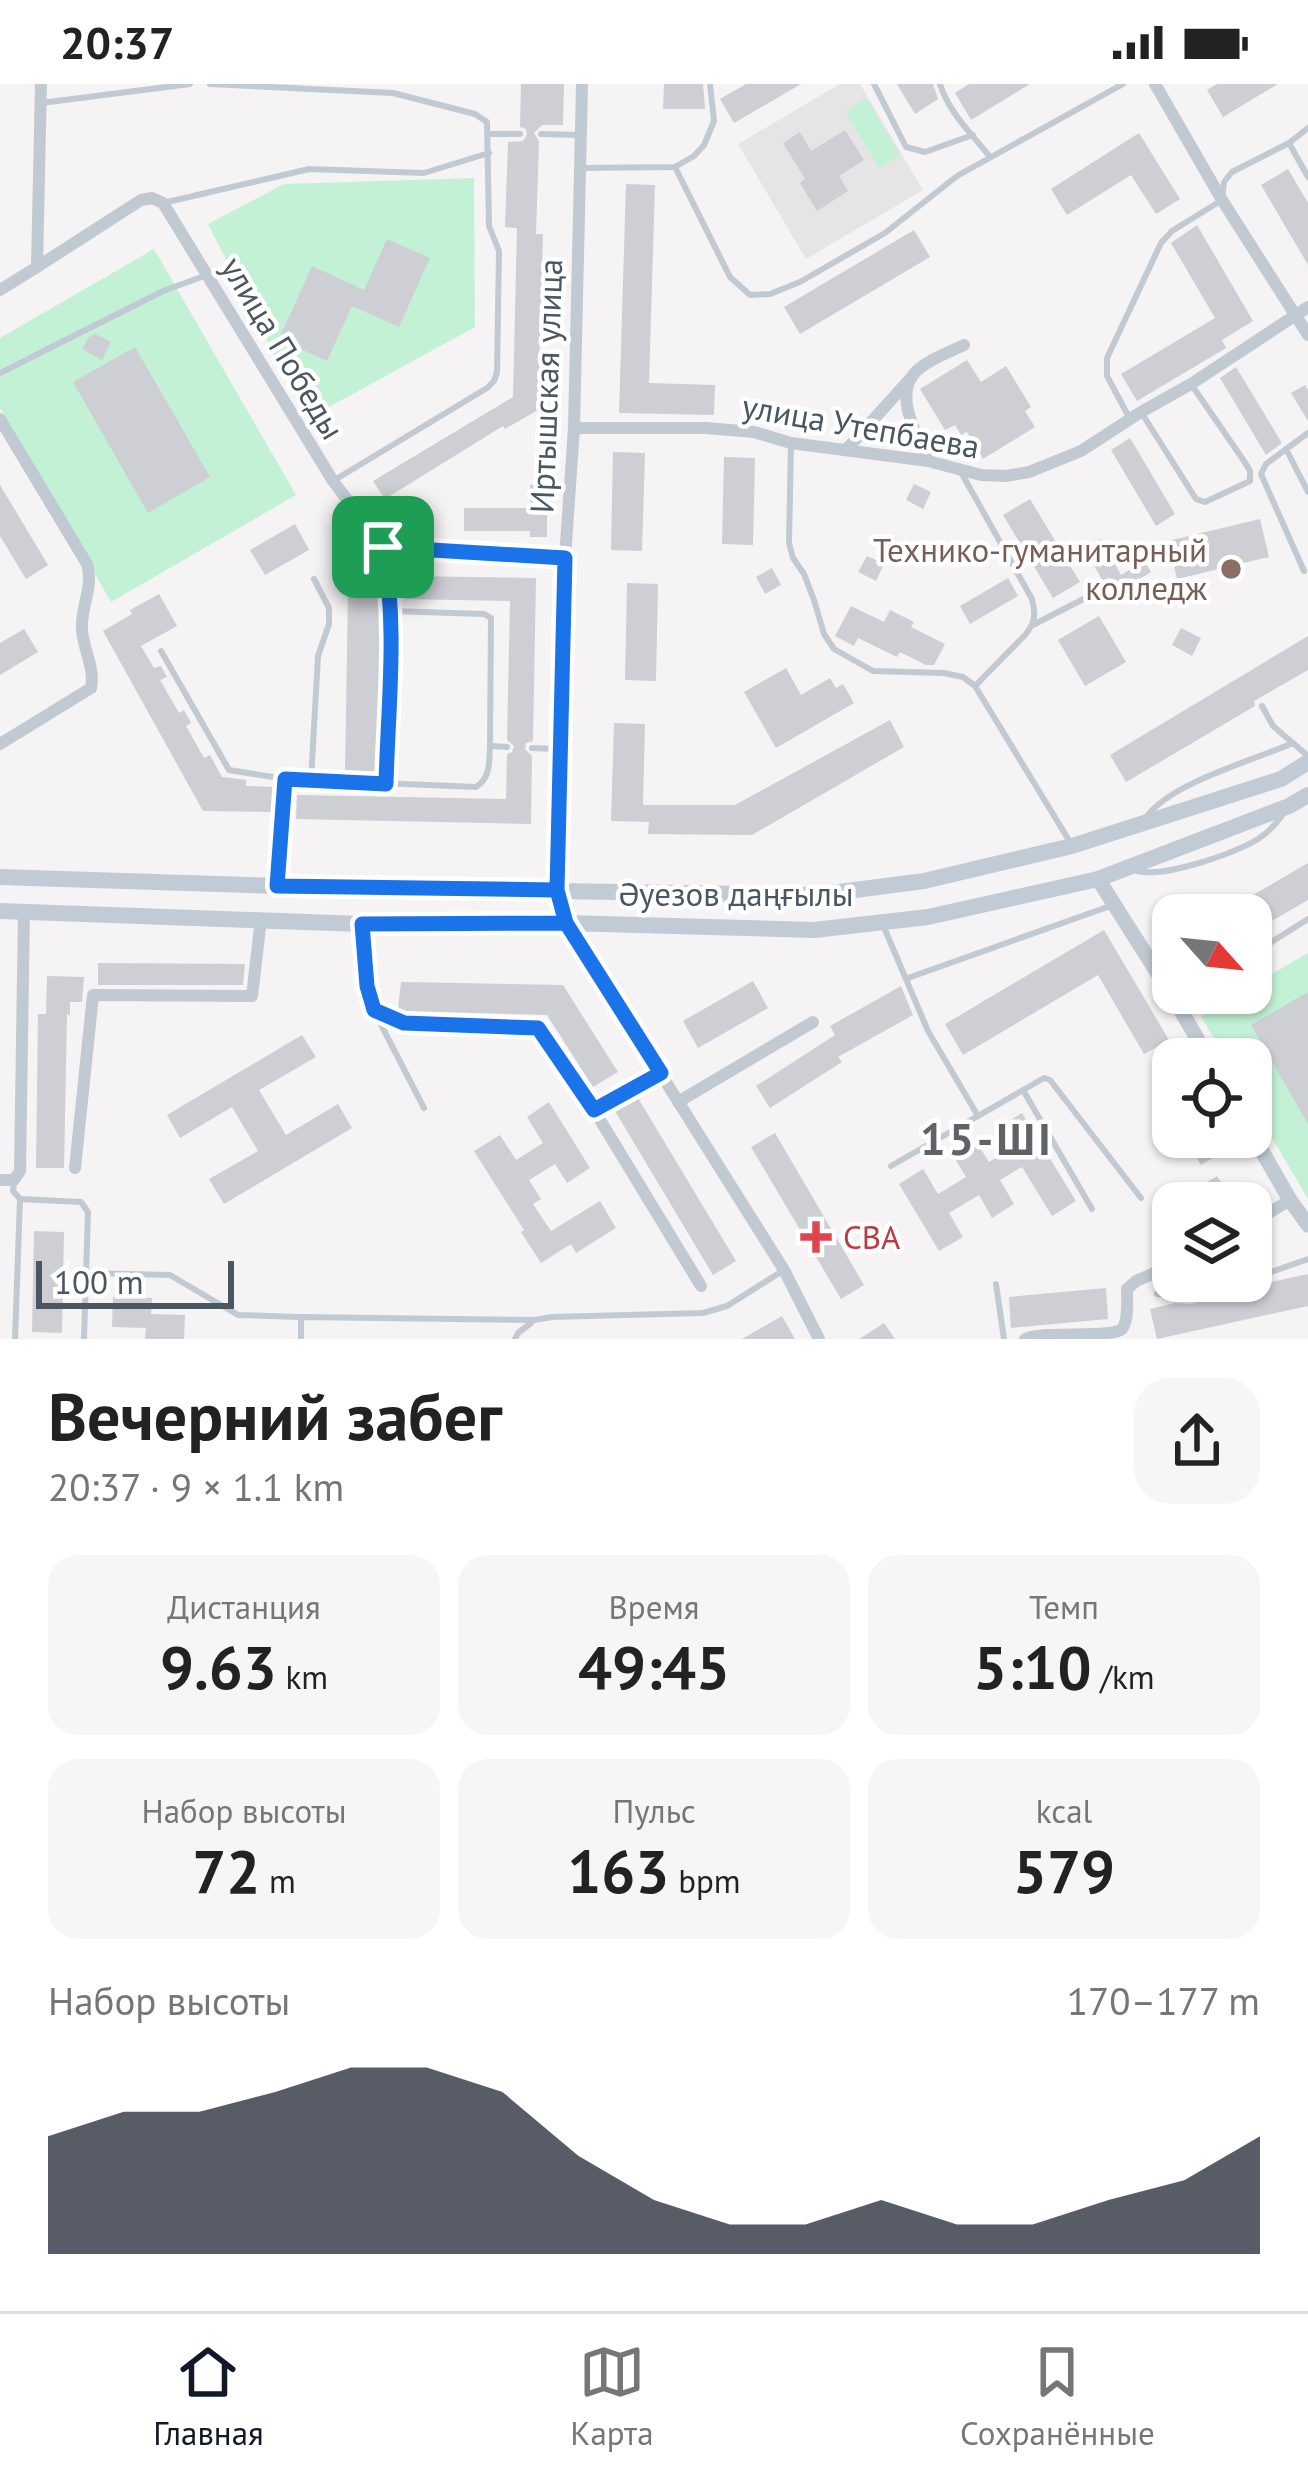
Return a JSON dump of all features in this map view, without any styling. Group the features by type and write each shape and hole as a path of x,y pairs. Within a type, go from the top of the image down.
{"main road":[{"name":"Әуезов даңғылы","path":"0,877 816,895 924,881 1072,846 1280,778 1308,759"},
{"name":"Әуезов даңғылы","path":"0,910 362,924 566,923 814,930 928,916 1098,879 1308,795"}],"street":[{"path":"37,267 41,84"},
{"name":"Иртышская улица","path":"582,84 557,890 566,923 784,1270 819,1339"},
{"path":"1155,84 1222,200 1302,312 1308,335"},
{"path":"0,290 142,200 164,202"},
{"name":"улица Победы","path":"164,202 333,481 383,547"},
{"name":"улица Утепбаева","path":"574,428 754,432 791,443 928,460 981,476 1006,476 1081,451 1302,312"},
{"path":"846,451 919,368 964,344"},
{"path":"909,380 907,408 928,460"},
{"path":"0,419 87,564 91,578 81,628 93,678 91,688 0,744"},
{"path":"383,547 565,558"},
{"path":"1098,879 1152,956"},
{"path":"7,1180 20,1171 24,910"},
{"path":"75,1168 93,995 252,996 261,919"},
{"path":"362,924 367,986 374,1010 404,1023 538,1028 594,1110 700,1286"},
{"path":"677,1102 813,1022"},
{"path":"594,1110 661,1073"},
{"path":"1266,1158 1307,1221"},
{"path":"1272,1211 1290,1200"},
{"path":"1025,1339 1062,1334 1104,1337 1119,1332 1124,1325 1127,1289 1152,1274"}],"lane":[{"path":"41,103 190,84"},
{"path":"210,84 392,93 475,114 487,122 489,226 499,250 494,381 333,481"},
{"path":"580,168 675,167 694,156 714,121 710,84"},
{"path":"874,84 906,147 925,152 973,135"},
{"path":"940,84 958,119 990,157"},
{"path":"675,167 730,277 750,295 770,295 800,283 885,233 957,176 1123,84"},
{"path":"1308,128 1232,172 1224,182 1222,200 1161,243 1107,358 1107,376 1196,500 1205,502 1262,474 1266,464 1308,433"},
{"path":"488,134 520,134"},
{"path":"542,134 580,135"},
{"path":"1289,143 1308,177"},
{"path":"164,202 309,169 424,173 489,152"},
{"path":"0,374 163,291 207,275"},
{"path":"1191,384 1244,461 1250,481"},
{"path":"791,443 789,543 834,649 873,671 944,673 963,677 975,686 1072,846"},
{"path":"1286,449 1308,493"},
{"path":"960,470 1032,599 1034,625"},
{"path":"1262,474 1304,571"},
{"path":"383,547 391,611 386,784"},
{"path":"310,781 318,656 329,623 329,608 314,579"},
{"path":"975,686 1034,625 1093,594"},
{"path":"161,651 229,770 310,781 476,787 489,767 491,618 391,611"},
{"path":"1262,706 1273,726 1308,759"},
{"path":"1142,823 1156,805 1182,788 1293,743"},
{"path":"490,746 507,747"},
{"path":"532,748 561,748"},
{"path":"277,886 285,779"},
{"path":"908,978 1114,905"},
{"path":"1272,942 1308,919"},
{"path":"882,922 928,1031 978,1116"},
{"path":"374,1010 424,1108"},
{"path":"891,1166 1044,1078 1142,1198"},
{"path":"1023,1090 1092,1209"},
{"path":"7,1180 20,1199 15,1339"},
{"path":"20,1199 86,1206 84,1339"},
{"path":"1272,1271 1308,1258"},
{"path":"86,1273 170,1274 238,1315 534,1321 715,1310 784,1270"},
{"path":"996,1284 1004,1339"},
{"path":"301,1317 301,1339"},
{"path":"515,1339 534,1321"}],"shaded area":[{"path":"840,84 860,84 923,190 806,259 738,144"}],"green space":[{"path":"866,98 900,155 879,168 845,111"},
{"path":"474,178 475,327 307,419 208,224 284,184"},
{"path":"154,249 296,495 111,602 0,408 0,338"},
{"path":"1308,953 1308,1199 1272,1138 1272,1038 1214,1038 1201,1016 1272,1014 1272,974"}],"building":[{"path":"521,84 564,84 563,125 542,125 534,133 539,141 536,234 543,234 538,410 503,426 385,499 373,481 513,397 517,228 505,227 508,142 523,141 527,135 520,127"},
{"path":"664,84 703,84 705,109 663,109"},
{"path":"746,84 801,84 734,123 720,99"},
{"path":"897,84 933,84 938,99 915,114"},
{"path":"969,84 1030,84 971,120 955,93"},
{"path":"1217,84 1278,84 1223,117 1207,90"},
{"path":"845,130 864,160 839,176 848,191 817,211 783,143 800,132 811,151"},
{"path":"1139,133 1180,199 1156,214 1131,175 1067,215 1051,189"},
{"path":"1288,169 1308,203 1308,265 1261,185"},
{"path":"626,184 655,185 649,383 715,385 714,415 619,413"},
{"path":"1197,225 1253,321 1222,340 1226,348 1137,401 1121,374 1215,318 1171,243"},
{"path":"914,230 930,257 800,334 784,307"},
{"path":"387,239 430,258 399,327 352,306 327,361 279,339 312,266 364,290"},
{"path":"95,334 111,342 102,360 82,349"},
{"path":"135,347 210,477 148,513 73,382"},
{"path":"967,360 981,382 1006,366 1031,407 1025,411 1035,427 983,459 967,432 961,435 955,425 945,430 920,389"},
{"path":"1236,367 1282,443 1266,455 1220,378"},
{"path":"1305,385 1308,390 1308,421 1291,393"},
{"path":"1130,438 1175,514 1156,526 1111,450"},
{"path":"613,452 645,453 642,551 611,550"},
{"path":"724,457 755,458 753,545 722,544"},
{"path":"914,484 931,492 923,509 906,500"},
{"path":"0,485 48,565 26,579 0,536"},
{"path":"530,485 547,485 547,537 530,537 530,531 464,531 464,508 530,508"},
{"path":"1030,499 1080,582 1053,598 1003,515"},
{"path":"1260,519 1269,557 1177,579 1168,541"},
{"path":"295,524 309,550 265,575 250,550"},
{"path":"887,535 905,544 896,560 879,551"},
{"path":"1100,539 1109,554 1105,556 1110,555 1121,575 1144,561 1151,572 1112,596 1084,549"},
{"path":"867,556 884,564 876,581 858,572"},
{"path":"772,568 781,585 765,594 756,577"},
{"path":"404,576 536,578 533,741 525,749 532,756 531,824 296,819 297,795 506,799 507,754 514,746 507,740 510,601 404,599"},
{"path":"1008,578 1018,596 970,624 960,606"},
{"path":"627,583 658,584 656,681 625,680"},
{"path":"348,591 381,591 378,775 345,774"},
{"path":"159,594 177,626 141,646 154,668 161,666 167,677 160,680 179,713 184,710 191,723 186,726 204,758 210,755 222,777 246,780 246,786 274,787 274,812 203,811 103,631"},
{"path":"851,606 884,622 890,610 945,644 934,665 900,652 897,657 858,638 854,646 835,636"},
{"path":"1099,616 1126,662 1085,686 1058,640"},
{"path":"1181,628 1201,638 1192,656 1172,645"},
{"path":"24,629 38,652 0,675 0,643"},
{"path":"1308,636 1308,670 1126,782 1110,755"},
{"path":"786,668 801,695 830,678 836,688 843,684 854,703 776,748 744,692"},
{"path":"890,720 904,747 752,835 648,834 649,822 611,821 614,723 645,724 643,805 735,805"},
{"path":"1308,863 1308,900 1272,921 1272,894 1255,894"},
{"path":"1104,930 1168,1038 1152,1038 1152,1050 1144,1054 1098,975 963,1055 945,1024"},
{"path":"98,963 245,964 243,985 98,985"},
{"path":"47,976 84,977 82,1002 70,1002 67,1014 64,1168 36,1168 38,1014 46,1014"},
{"path":"753,981 768,1008 698,1048 683,1021"},
{"path":"401,982 563,985 618,1072 593,1087 547,1015 398,1009"},
{"path":"901,986 913,1015 838,1057 842,1062 770,1108 756,1086 835,1035 830,1026"},
{"path":"1308,992 1308,1124 1272,1061 1272,1038 1258,1038 1251,1025"},
{"path":"302,1035 316,1057 259,1090 286,1135 338,1104 352,1128 224,1204 209,1179 258,1151 232,1107 180,1138 167,1115"},
{"path":"638,1098 736,1261 713,1275 615,1111"},
{"path":"549,1102 590,1168 567,1183 555,1164 529,1180 541,1199 533,1204 551,1231 600,1201 616,1228 576,1253 571,1244 541,1263 474,1151 500,1135 516,1160 543,1143 527,1117"},
{"path":"1022,1113 1076,1201 1052,1216 1022,1167 1000,1180 1014,1204 992,1218 979,1195 949,1213 963,1237 939,1251 899,1184 923,1169 938,1194 966,1177 954,1157 977,1143 989,1162 1012,1148 999,1127"},
{"path":"775,1133 864,1285 841,1299 751,1147"},
{"path":"34,1231 64,1232 62,1333 32,1332"},
{"path":"1308,1274 1308,1306 1157,1339 1150,1309 1175,1303 1272,1302 1272,1282"},
{"path":"1106,1288 1108,1319 1011,1328 1009,1297"},
{"path":"113,1297 152,1298 151,1314 185,1315 184,1339 145,1339 146,1328 112,1327"},
{"path":"782,1316 795,1339 742,1339"},
{"path":"884,1323 895,1339 859,1339"}],"place":[{"name":"Технико-гуманитарный колледж","path":"1231,569"},
{"name":"СВА","path":"816,1237"}],"district":[{"name":"15-ШІ","path":"987,1139"}],"route":[{"path":"383,547 391,611 386,784 285,779 277,886 557,890 566,923 661,1073 594,1110 538,1028 404,1023 374,1010 367,986 362,924 566,923 557,890 565,558 383,547"}]}
